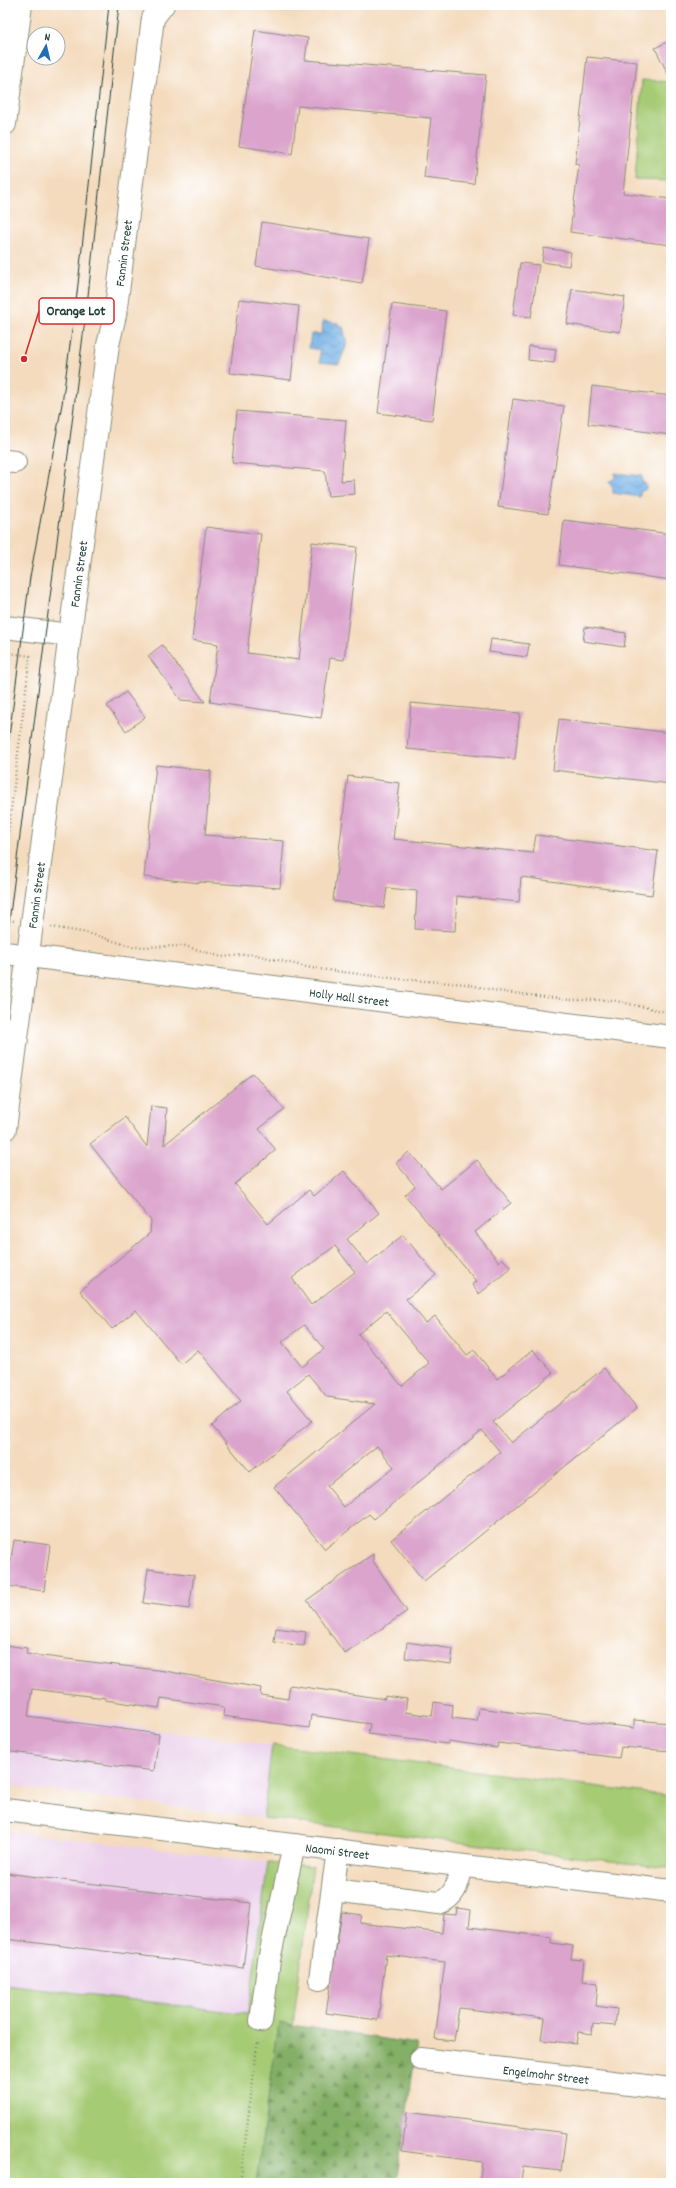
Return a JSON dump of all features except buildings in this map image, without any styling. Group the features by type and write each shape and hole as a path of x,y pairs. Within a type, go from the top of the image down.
{"street":[{"path":"5,124 21,5"},
{"name":"Fannin Street","path":"5,1129 9,1062 28,955 108,345 115,315 154,10"},
{"path":"5,627 70,635"},
{"name":"Holly Hall Street","path":"5,953 671,1037"},
{"name":"Naomi Street","path":"5,1810 671,1891"},
{"path":"260,2021 269,1960 294,1845"},
{"path":"320,1979 338,1850"},
{"path":"332,1890 439,1903 447,1900 456,1889 462,1866"},
{"name":"Engelmohr Street","path":"421,2059 671,2089"}],"path":[{"path":"5,597 11,598"},
{"path":"5,691 10,649"},
{"path":"5,859 30,656 9,653"},
{"path":"67,930 88,933 133,947 185,946 222,957 252,954 311,968 399,979 466,984 497,991 570,1000 612,1000 671,1013"},
{"path":"240,2183 260,2021"}],"shaded area":[{"path":"5,1710 272,1745 263,1818 5,1785"},
{"path":"5,1831 268,1862 248,2015 5,1984"}],"green space":[{"path":"642,80 671,82 671,181 635,180"},
{"path":"272,1745 671,1796 671,1867 667,1868 263,1818"},
{"path":"268,1862 313,1866 293,2025 279,2024 256,2183 5,2183 5,1984 248,2014"},
{"path":"279,2023 417,2044 396,2183 256,2183"}],"water":[{"path":"323,321 338,323 339,327 343,327 347,344 339,364 320,362 320,350 309,348 311,334 322,334"},
{"path":"615,473 642,476 642,482 646,484 646,489 640,492 640,497 613,493 613,489 609,482 615,478"}],"tram line":[{"path":"5,767 30,577 62,404 77,293 109,5"},
{"path":"5,954 88,296 119,5"}],"place":[{"name":"Orange Lot","path":"24,359"}]}
